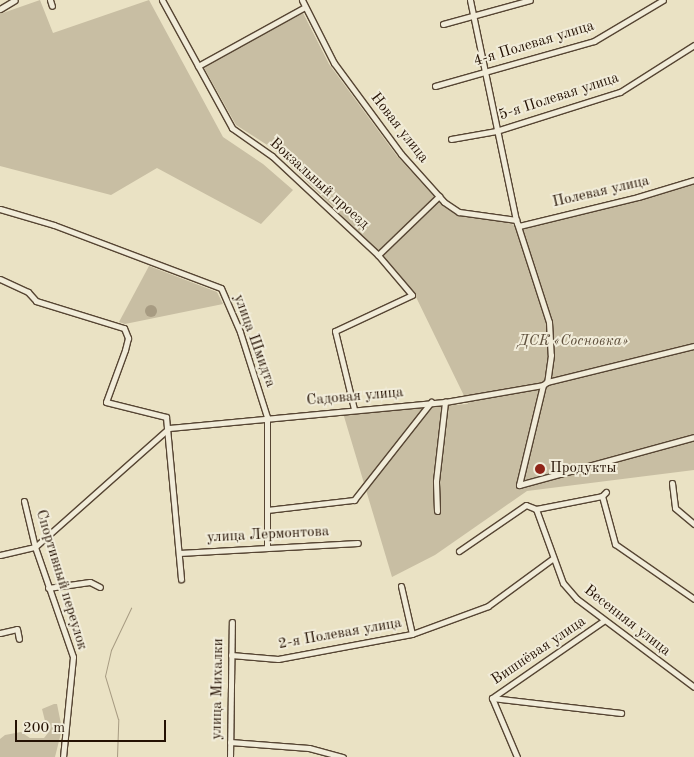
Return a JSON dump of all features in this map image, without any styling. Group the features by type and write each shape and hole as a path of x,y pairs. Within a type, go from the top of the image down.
{"street":[{"path":"0,9 15,0"},
{"name":"Вокзальный проезд","path":"162,0 232,128 272,156 378,255 412,295 335,331 354,409"},
{"name":"Новая улица","path":"302,0 334,63 401,154 439,196 459,212 516,220"},
{"path":"470,0 483,74 516,220 549,322 551,355 519,485 694,437"},
{"path":"443,24 530,0"},
{"name":"4-я Полевая улица","path":"435,86 483,74 594,41 663,0"},
{"path":"198,66 305,7"},
{"name":"5-я Полевая улица","path":"451,139 496,131 620,92 694,45"},
{"name":"Полевая улица","path":"516,220 519,226 638,198 694,180"},
{"path":"378,255 439,196"},
{"name":"улица Шмидта","path":"0,209 54,225 221,288 240,332 267,417 267,547"},
{"path":"0,279 28,292 36,301 124,328 128,338 126,350 106,402 166,417 169,428 181,579"},
{"name":"Садовая улица","path":"169,428 267,417 445,402 545,384 694,346"},
{"path":"267,510 354,500 432,402"},
{"path":"437,511 436,481 445,402"},
{"path":"0,556 34,547 169,428"},
{"path":"672,483 672,497 676,508 694,524"},
{"path":"459,551 526,505 536,509 604,494 615,544 694,599"},
{"name":"Спортивный переулок","path":"24,501 34,547 73,658 63,757"},
{"name":"Весенняя улица","path":"536,509 552,559 563,583 603,621 694,687"},
{"name":"улица Лермонтова","path":"179,553 358,543"},
{"name":"2-я Полевая улица","path":"231,655 278,659 412,634 488,606 552,559"},
{"path":"48,588 90,582 100,587"},
{"path":"401,586 412,634"},
{"name":"Вишнёвая улица","path":"517,757 492,698 603,621"},
{"name":"улица Михалки","path":"230,757 232,622"},
{"path":"0,633 17,629 19,638"},
{"path":"492,698 621,713"},
{"path":"230,742 309,748 343,757"}],"green space":[{"path":"40,0 53,33 149,0 223,137 263,164 293,190 261,224 157,168 111,195 0,166 0,14"},
{"name":"ДСК «Сосновка»","path":"303,13 329,64 397,156 441,204 457,215 509,222 520,230 694,183 694,470 527,491 435,555 392,577 343,413 468,404 416,297 381,254 275,150 236,125 203,66"},
{"path":"149,266 217,292 223,304 125,324 119,322"},
{"path":"57,704 62,729 55,757 0,757 0,739 5,735 21,732 30,738 44,738 48,733 42,709"}],"shaded area":[{"path":"149,305 153,305 157,311 153,317 149,317 145,313 145,309"}],"waterway":[{"path":"117,757 118,719 105,676 111,650 131,608"}],"place":[{"name":"Продукты","path":"540,469"}]}
